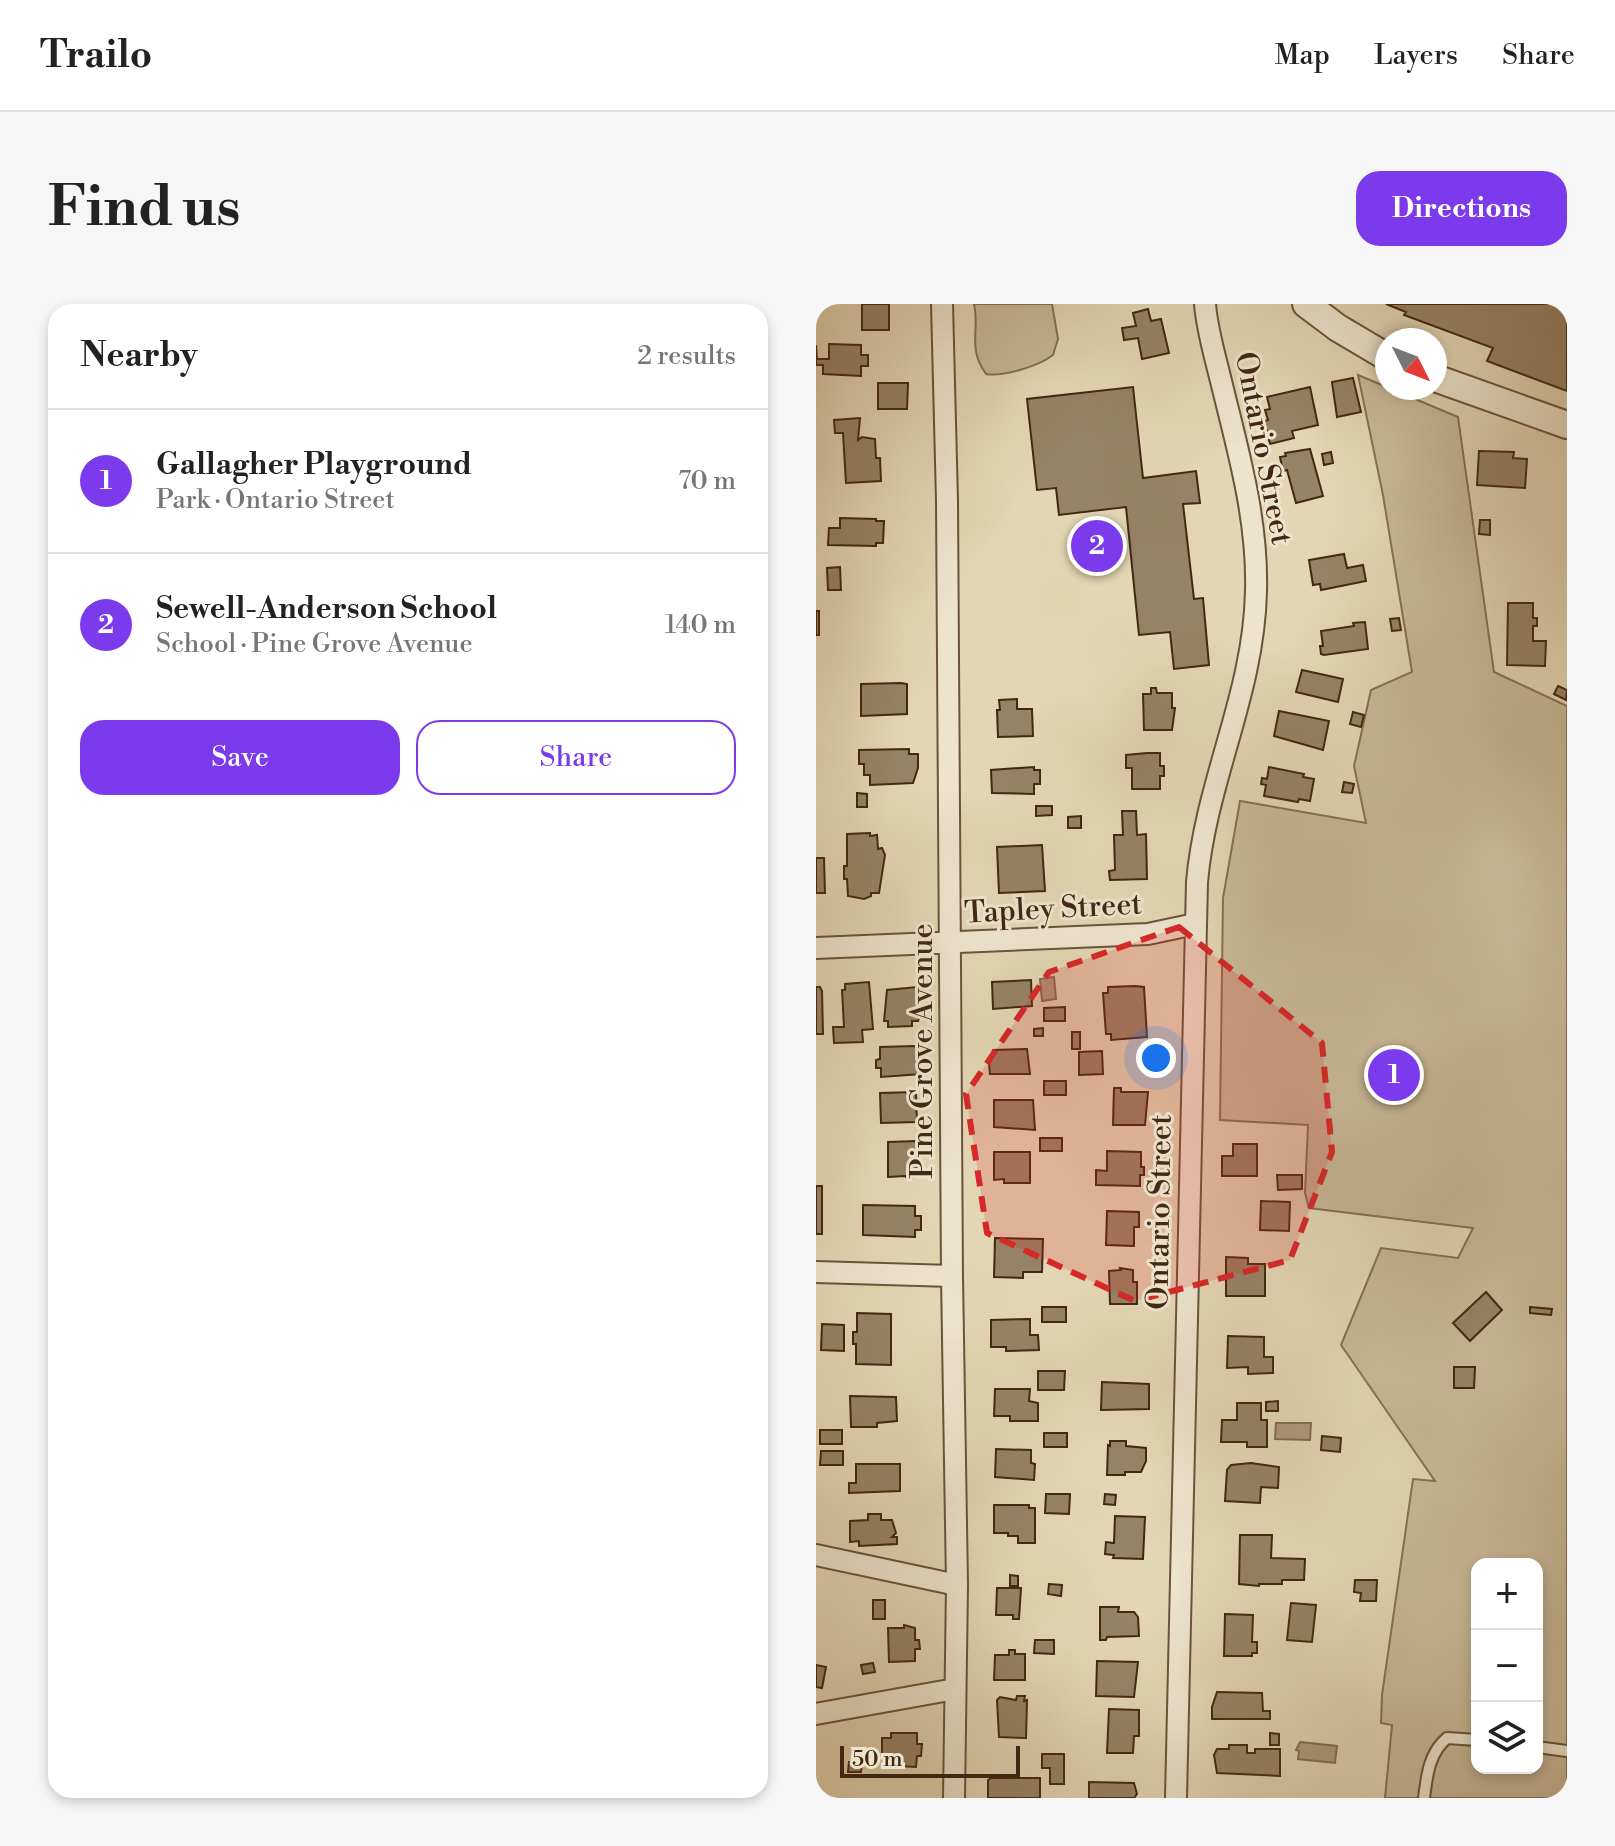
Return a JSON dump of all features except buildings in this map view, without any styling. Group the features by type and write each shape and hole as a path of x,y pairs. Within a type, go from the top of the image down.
{"street":[{"name":"Pine Grove Avenue","path":"942,304 952,942 952,1276 957,1585 954,1798"},
{"name":"Ontario Street","path":"1176,1798 1195,924 1201,841 1245,686 1253,640 1256,592 1251,509 1205,304"},
{"path":"1306,304 1375,350"},
{"path":"1447,382 1567,425"},
{"name":"Tapley Street","path":"816,948 1148,934 1195,924"},
{"path":"816,1272 952,1276"},
{"path":"816,1555 957,1585"},
{"path":"816,1714 955,1689"}],"lane":[{"path":"1424,1798 1428,1770 1437,1747 1447,1738 1471,1740"},
{"path":"1543,1748 1567,1751"}],"highlighted area":[{"path":"1179,927 1322,1043 1332,1152 1290,1260 1135,1301 987,1233 966,1094 1049,972"}],"shaded area":[{"path":"974,304 1052,304 1058,339 1053,355 1021,370 986,374 975,348"},
{"path":"1358,375 1375,382 1375,400 1418,400 1458,417 1494,672 1567,706 1567,1798 1385,1798 1392,1725 1381,1723 1382,1695 1413,1479 1435,1481 1341,1345 1381,1248 1458,1258 1473,1228 1309,1208 1305,1193 1308,1125 1220,1120 1223,898 1240,801 1366,823 1354,766 1371,690 1412,672 1383,495"},
{"path":"1054,977 1056,999 1042,1001 1040,979"},
{"path":"1276,1423 1311,1423 1310,1440 1275,1439"},
{"path":"1300,1742 1337,1746 1335,1763 1298,1759 1299,1751 1296,1750"}],"place":[{"name":"Sewell-Anderson School","path":"1097,546"},
{"name":"Gallagher Playground","path":"1394,1075"}]}
